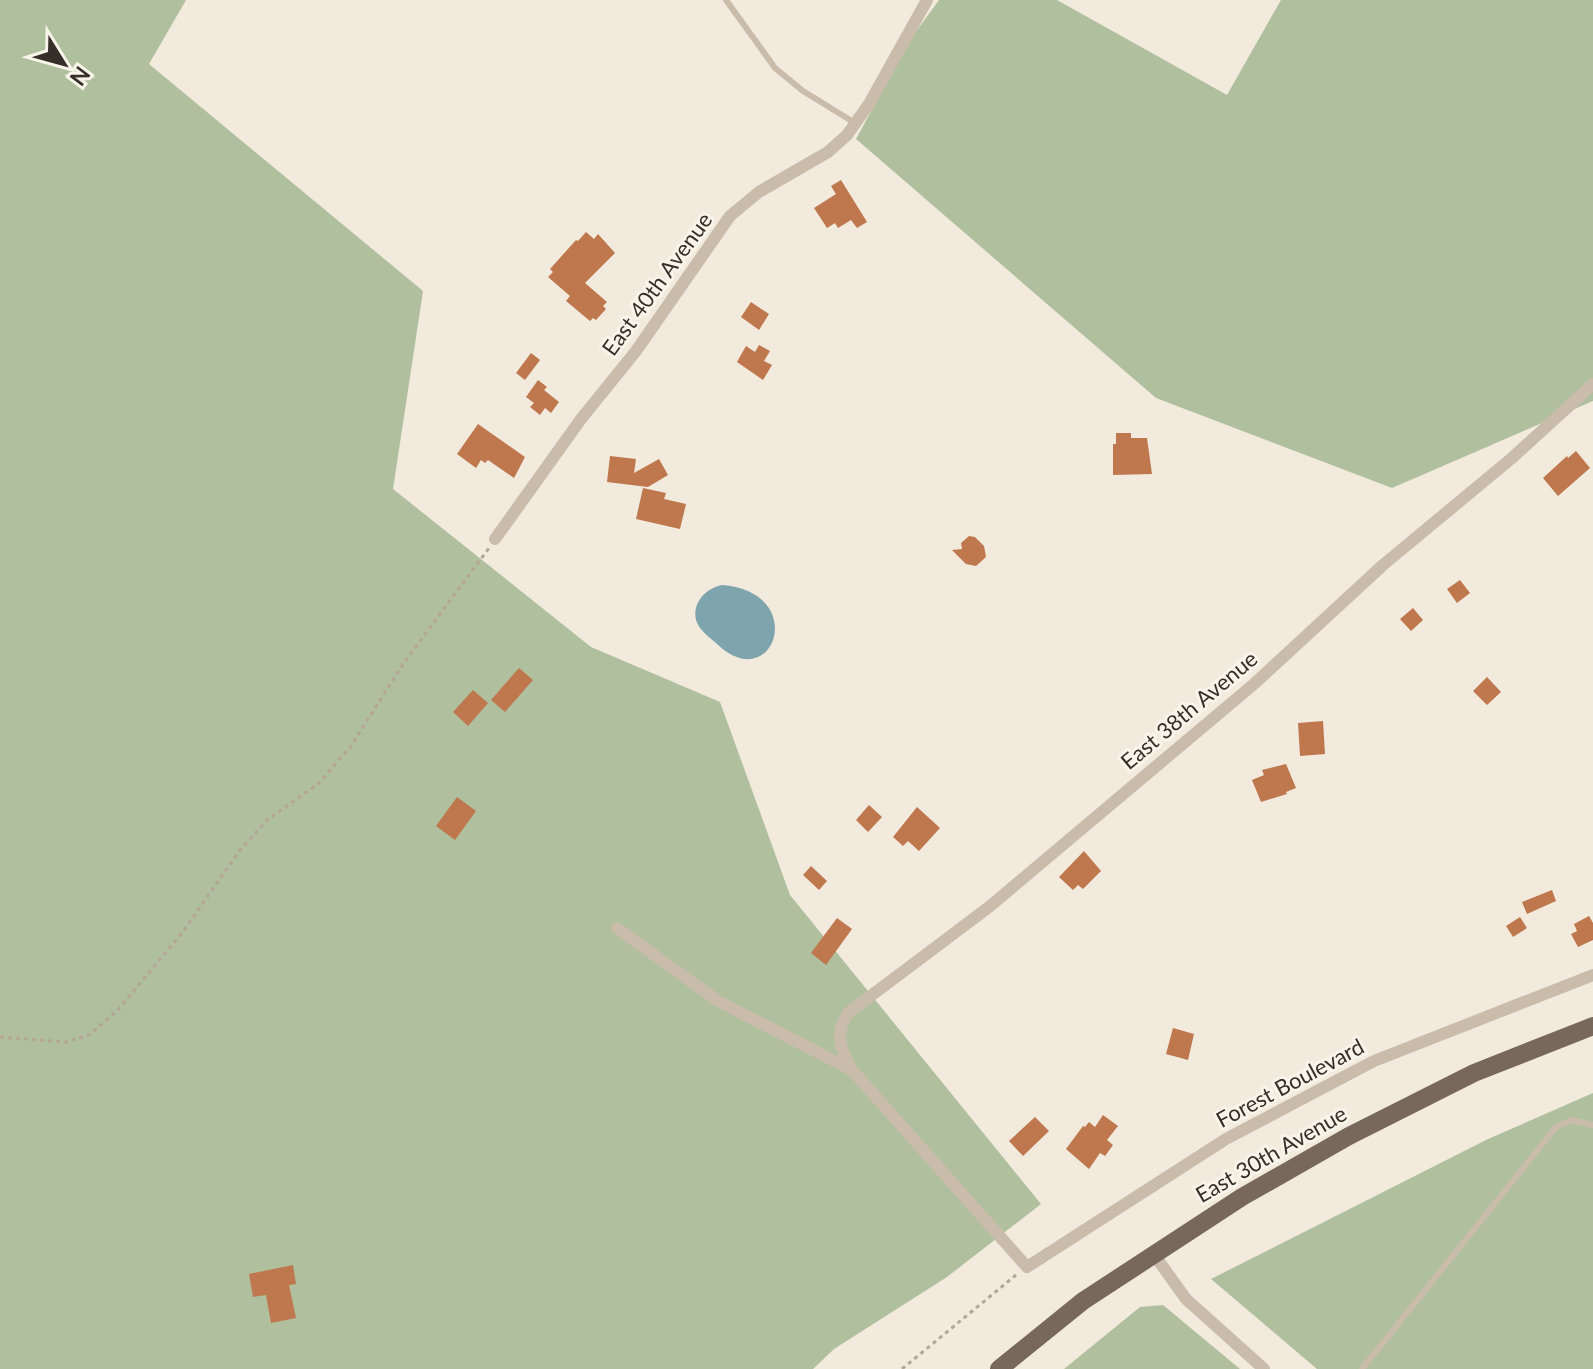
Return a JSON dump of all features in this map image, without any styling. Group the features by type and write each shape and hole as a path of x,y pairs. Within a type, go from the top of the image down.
{"main road":[{"name":"East 30th Avenue","path":"999,1369 1083,1301 1242,1197 1349,1136 1474,1073 1593,1026"}],"street":[{"name":"East 40th Avenue","path":"495,539 581,419 636,351 730,216 759,192 828,152 855,123 927,0"},
{"name":"East 38th Avenue","path":"1027,1267 852,1070 839,1044 841,1024 848,1013 989,907 1252,686 1383,565 1512,458 1593,384"},
{"name":"East 38th Avenue","path":"617,928 718,1001 852,1070"},
{"name":"Forest Boulevard","path":"1027,1267 1226,1139 1360,1068 1593,975"},
{"path":"1153,1253 1186,1299 1264,1369"}],"lane":[{"path":"726,0 775,68 803,91 855,123"},
{"path":"1362,1369 1556,1127 1572,1120 1593,1125"}],"path":[{"path":"0,1037 65,1042 89,1035 117,1011 182,933 240,850 267,820 318,784 351,746 403,664 495,539"},
{"path":"902,1369 1027,1267"}],"green space":[{"path":"0,0 186,0 149,64 423,291 393,489 591,647 720,702 790,895 1041,1204 947,1277 834,1349 813,1369 0,1369"},
{"path":"939,0 1057,0 1227,95 1281,0 1593,0 1593,401 1392,488 1156,398 856,139 912,37"},
{"path":"1593,1093 1593,1369 1317,1369 1211,1279 1486,1140"},
{"path":"1163,1305 1240,1369 1064,1369 1140,1307"}],"water":[{"path":"722,585 750,592 767,605 774,621 774,638 766,651 754,659 736,657 697,624 695,614 698,602 706,593"}],"building":[{"path":"841,180 867,222 857,228 851,220 838,228 835,223 827,228 814,208 836,194 831,186"},
{"path":"586,232 594,239 598,234 615,253 585,283 607,302 603,306 606,309 596,320 593,318 590,321 566,301 570,296 548,277 553,272 550,269"},
{"path":"751,302 769,314 759,330 741,317"},
{"path":"759,345 770,351 764,361 772,365 763,380 737,362 746,346 755,352"},
{"path":"531,353 540,360 525,380 516,373"},
{"path":"538,380 547,387 544,390 559,402 551,413 545,408 540,415 530,407 534,403 526,397"},
{"path":"478,424 525,457 514,478 488,460 485,463 481,460 476,468 457,454"},
{"path":"1116,433 1131,433 1131,438 1147,438 1152,474 1113,475"},
{"path":"1576,451 1590,468 1558,496 1543,478"},
{"path":"610,456 636,459 634,473 659,459 668,475 648,487 607,482"},
{"path":"643,488 666,493 664,499 686,504 680,529 636,519"},
{"path":"969,536 975,537 984,546 986,557 976,566 966,564 952,550 962,549 961,543"},
{"path":"1460,580 1470,593 1457,603 1447,589"},
{"path":"1413,608 1423,620 1411,631 1400,619"},
{"path":"519,668 533,680 505,712 491,700"},
{"path":"1487,677 1501,692 1487,705 1473,691"},
{"path":"473,690 488,703 468,726 453,712"},
{"path":"1323,721 1325,754 1300,756 1298,723"},
{"path":"1286,764 1296,788 1261,802 1252,780 1264,775 1262,770"},
{"path":"457,797 476,811 455,840 436,826"},
{"path":"869,805 882,817 868,832 856,820"},
{"path":"917,807 940,828 919,851 908,841 903,846 893,837"},
{"path":"1084,851 1101,871 1083,889 1078,885 1073,890 1059,877"},
{"path":"811,866 827,881 819,890 803,875"},
{"path":"1552,890 1556,901 1527,914 1522,902"},
{"path":"1589,916 1593,923 1593,940 1578,947 1571,934 1577,931 1574,924"},
{"path":"1520,917 1527,928 1513,937 1506,926"},
{"path":"837,918 852,929 826,965 811,953"},
{"path":"1173,1028 1194,1034 1188,1060 1166,1054"},
{"path":"1103,1115 1118,1126 1107,1140 1113,1145 1105,1156 1100,1153 1089,1169 1066,1149 1083,1126 1089,1122 1095,1127"},
{"path":"1035,1117 1049,1131 1023,1156 1009,1141"},
{"path":"293,1265 296,1284 289,1285 296,1318 271,1323 266,1295 253,1297 249,1274"}]}
